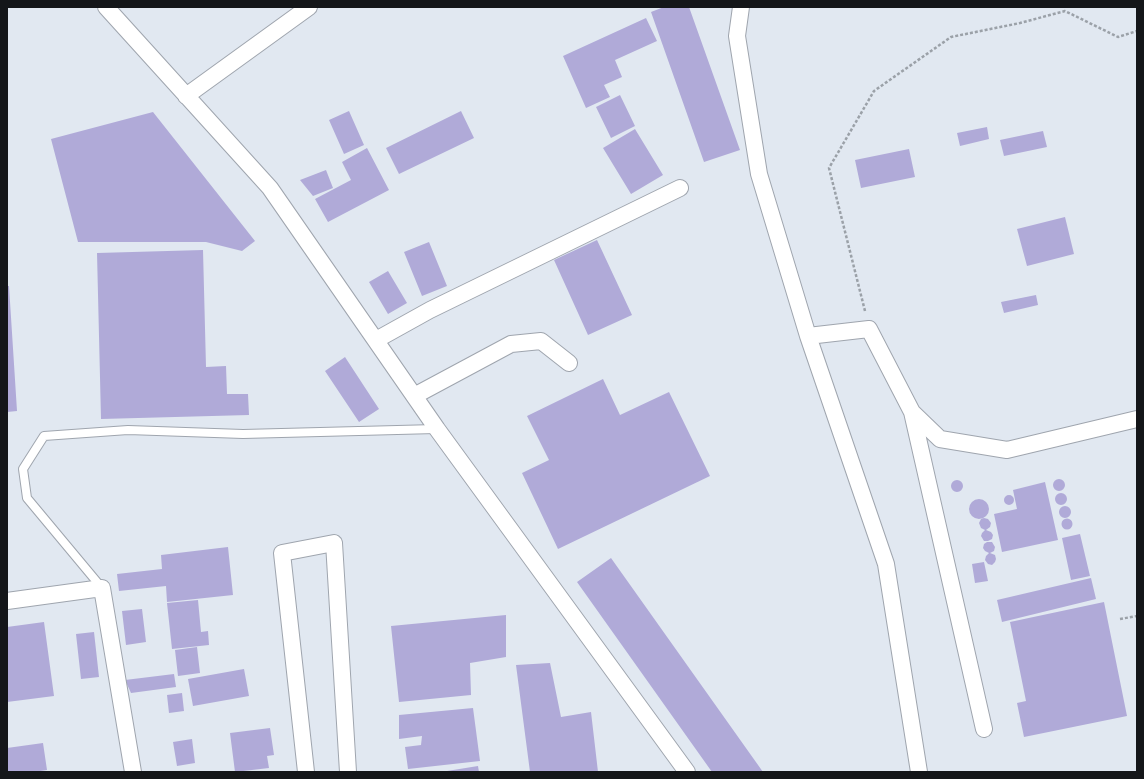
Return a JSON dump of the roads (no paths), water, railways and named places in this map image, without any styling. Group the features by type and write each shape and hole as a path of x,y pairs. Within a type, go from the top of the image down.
{"street":[{"path":"106,7 270,188 437,429 687,772"},
{"path":"186,96 309,7"},
{"path":"741,7 737,36 759,174 808,336 886,564 919,772"},
{"path":"376,340 430,310 680,188"},
{"path":"808,336 869,329 912,412 984,729"},
{"path":"414,396 511,344 541,341 569,363"},
{"path":"912,412 940,439 1008,450 1137,419"},
{"path":"306,772 282,553 334,543 348,772"},
{"path":"7,601 102,588 133,772"}],"lane":[{"path":"102,588 27,498 23,469 44,436 128,430 243,434 437,429"}]}
